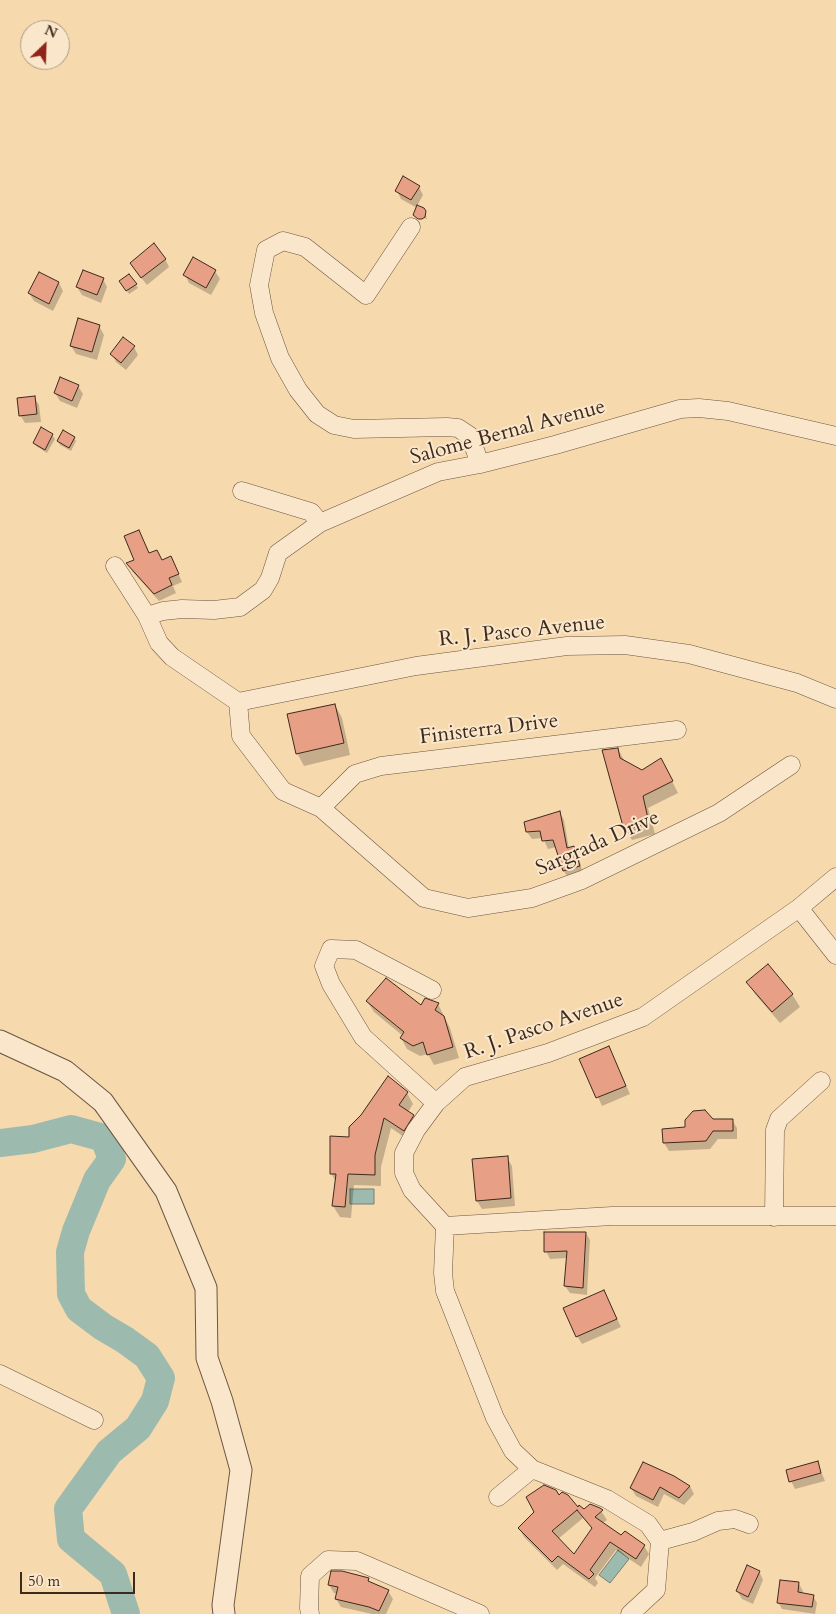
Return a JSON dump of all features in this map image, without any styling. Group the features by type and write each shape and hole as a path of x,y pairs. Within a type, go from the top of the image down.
{"street":[{"path":"411,227 366,295 305,247 283,242 266,250 259,285 264,313 280,358 298,390 317,414 334,425 354,429 447,426 458,428 470,436 480,464"},
{"name":"Salome Bernal Avenue","path":"146,616 163,611 182,609 214,610 240,607 263,590 270,578 278,553 320,523 438,472 480,464 555,445 680,409 699,408 728,411 836,436"},
{"path":"242,491 311,512 320,523"},
{"path":"116,566 146,616 159,643 172,657 238,702"},
{"name":"R. J. Pasco Avenue","path":"238,702 416,666 567,646 625,645 689,654 797,683 836,699"},
{"name":"Sargrada Drive","path":"238,702 241,736 283,791 321,808 424,898 468,908 532,898 582,880 719,814 791,765"},
{"name":"Finisterra Drive","path":"321,808 355,774 380,766 677,730"},
{"name":"R. J. Pasco Avenue","path":"445,1226 412,1190 404,1173 404,1154 416,1130 436,1103 465,1077 548,1054 643,1017 799,908 836,877"},
{"path":"799,908 836,955"},
{"path":"432,990 356,950 332,949 324,966 331,984 363,1037 436,1103"},
{"path":"0,1041 65,1071 103,1102 166,1191 206,1288 207,1358 222,1401 241,1470 223,1605 224,1614"},
{"path":"774,1217 775,1130 779,1119 820,1081"},
{"path":"630,1614 656,1590 660,1541 648,1524 607,1498 532,1469 512,1451 495,1418 445,1290 443,1273 445,1226 612,1216 836,1216"},
{"path":"0,1374 94,1420"},
{"path":"498,1497 532,1469"},
{"path":"660,1541 693,1532 718,1521 735,1519 750,1524"},
{"path":"310,1614 310,1576 328,1560 357,1562 480,1614"}],"shaded area":[{"path":"350,1189 374,1189 374,1204 350,1204"},
{"path":"618,1550 629,1559 610,1583 599,1575"}],"building":[{"path":"403,176 420,186 411,200 395,191"},
{"path":"417,205 426,211 425,217 422,219 418,219 413,215"},
{"path":"154,243 166,259 141,278 130,263"},
{"path":"193,257 216,270 206,288 183,275"},
{"path":"83,270 104,278 97,295 76,287"},
{"path":"39,272 59,282 49,304 28,293"},
{"path":"129,274 137,284 126,291 119,281"},
{"path":"78,318 100,325 92,352 70,346"},
{"path":"123,337 135,346 121,363 110,354"},
{"path":"60,377 79,385 72,401 54,393"},
{"path":"35,396 37,414 19,416 17,398"},
{"path":"41,427 53,434 45,450 33,443"},
{"path":"63,430 75,437 69,448 57,441"},
{"path":"139,530 149,553 157,550 162,560 171,556 179,574 169,578 172,585 154,594 126,563 134,560 124,536"},
{"path":"335,704 344,743 296,754 287,714"},
{"path":"618,748 620,758 642,770 661,758 673,781 643,796 649,823 624,830 602,750"},
{"path":"560,811 567,848 574,846 580,866 563,871 553,840 542,841 540,831 526,832 524,822"},
{"path":"768,964 793,994 772,1012 746,982"},
{"path":"386,978 421,1005 425,998 439,1003 435,1010 444,1016 453,1047 427,1055 423,1042 413,1046 400,1038 404,1032 366,1001"},
{"path":"609,1046 626,1086 596,1098 579,1059"},
{"path":"388,1076 408,1092 399,1105 414,1115 404,1131 384,1118 375,1155 375,1175 348,1174 345,1207 332,1206 336,1174 330,1174 330,1136 349,1137 349,1127 361,1115"},
{"path":"705,1110 713,1119 733,1119 733,1131 713,1131 706,1141 663,1143 662,1129 685,1127 685,1120 693,1111"},
{"path":"508,1156 511,1198 476,1201 472,1159"},
{"path":"544,1232 586,1232 583,1288 564,1286 567,1251 544,1252"},
{"path":"604,1290 617,1319 576,1337 563,1308"},
{"path":"818,1461 821,1473 789,1482 786,1470"},
{"path":"643,1462 674,1476 690,1486 679,1498 660,1487 653,1500 630,1488"},
{"path":"544,1485 556,1490 559,1495 562,1492 568,1495 578,1507 579,1505 584,1509 590,1504 600,1508 603,1510 595,1517 621,1535 625,1531 645,1545 636,1559 610,1542 590,1570 594,1574 589,1579 558,1556 552,1562 518,1528 534,1512 526,1497","holes":["577,1510 592,1528 574,1554 552,1531"]},
{"path":"747,1565 760,1571 748,1597 736,1591"},
{"path":"331,1571 342,1571 369,1578 368,1581 389,1590 379,1611 335,1599 338,1587 328,1585"},
{"path":"780,1580 799,1582 798,1592 814,1595 812,1607 777,1603"}],"waterway":[{"path":"0,1143 33,1139 71,1129 104,1138 112,1159 97,1180 76,1231 70,1252 71,1294 79,1309 147,1356 161,1378 155,1401 138,1428 109,1452 68,1509 71,1539 113,1574 126,1614"}]}
